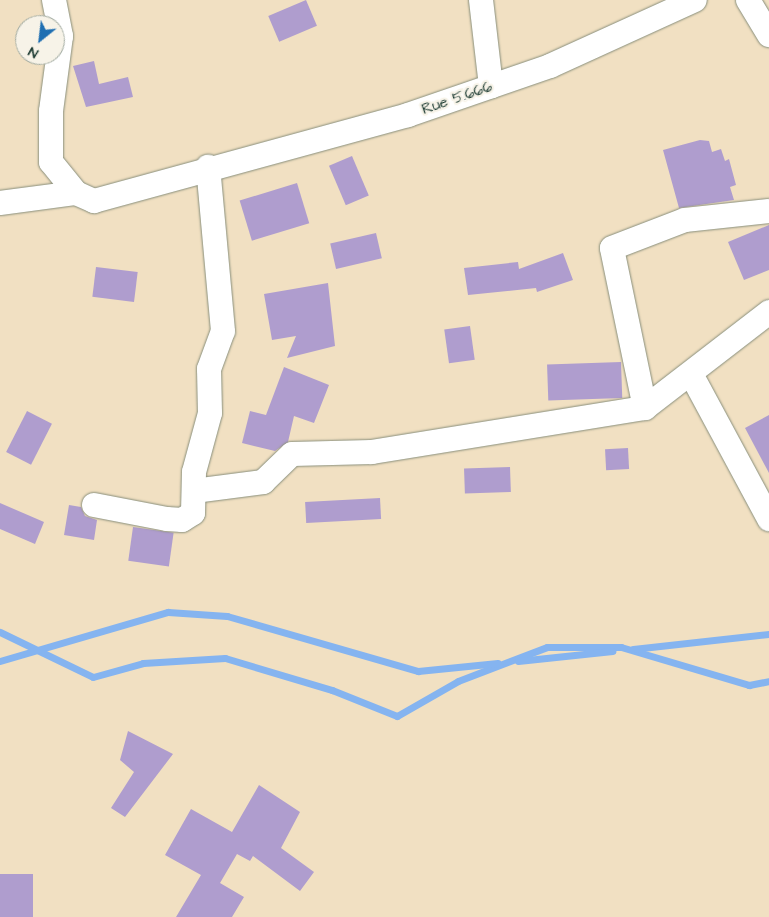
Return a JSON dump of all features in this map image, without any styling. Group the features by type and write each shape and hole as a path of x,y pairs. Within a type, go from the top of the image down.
{"street":[{"path":"0,204 76,193 52,162 51,110 61,36 54,0"},
{"path":"481,0 491,86"},
{"name":"Rue 5.666","path":"76,193 94,202 106,201 122,191 408,115 550,66 695,0"},
{"path":"748,0 769,35"},
{"path":"94,505 182,520 192,512 197,454 210,413 209,369 223,331 208,167"},
{"path":"645,408 612,248 685,220 769,211"},
{"path":"194,491 262,482 292,454 372,452 645,408 769,312"},
{"path":"691,374 769,519"}],"building":[{"path":"306,0 317,26 279,42 268,16"},
{"path":"94,61 99,84 128,77 133,97 86,107 73,66"},
{"path":"700,140 709,141 712,152 721,149 725,161 729,159 736,185 730,187 734,200 679,208 663,150"},
{"path":"352,156 369,196 346,205 329,166"},
{"path":"297,183 309,223 252,241 240,201"},
{"path":"769,225 769,270 744,280 728,242"},
{"path":"376,233 382,258 336,269 330,244"},
{"path":"563,253 573,280 537,292 536,288 468,295 464,268 518,262 519,269"},
{"path":"96,267 138,272 134,302 92,297"},
{"path":"328,283 335,346 287,358 296,336 272,340 264,294"},
{"path":"470,326 475,360 449,363 444,330"},
{"path":"621,362 622,398 548,401 547,365"},
{"path":"284,367 329,385 314,423 294,416 288,442 275,451 242,443 250,411 266,415"},
{"path":"27,411 52,424 31,465 6,452"},
{"path":"769,415 769,473 745,428"},
{"path":"628,448 629,469 606,470 605,449"},
{"path":"510,467 511,492 465,494 464,469"},
{"path":"380,498 381,519 306,523 305,502"},
{"path":"0,503 44,522 35,544 0,529"},
{"path":"69,505 81,507 85,516 97,520 94,540 64,535"},
{"path":"133,527 174,533 169,566 128,561"},
{"path":"128,731 173,754 125,817 111,808 134,772 120,760"},
{"path":"259,785 300,812 281,848 314,872 300,891 253,856 250,861 237,854 220,883 244,897 232,917 176,917 201,875 165,855 191,809 232,832"},
{"path":"0,874 33,874 33,917 0,917"}],"waterway":[{"path":"0,661 168,612 227,616 418,671 498,663"},
{"path":"0,632 93,677 143,663 225,658 332,690 397,716 458,681 547,647 621,647 749,685 769,681"},
{"path":"633,649 769,634"},
{"path":"518,661 612,651"}]}
